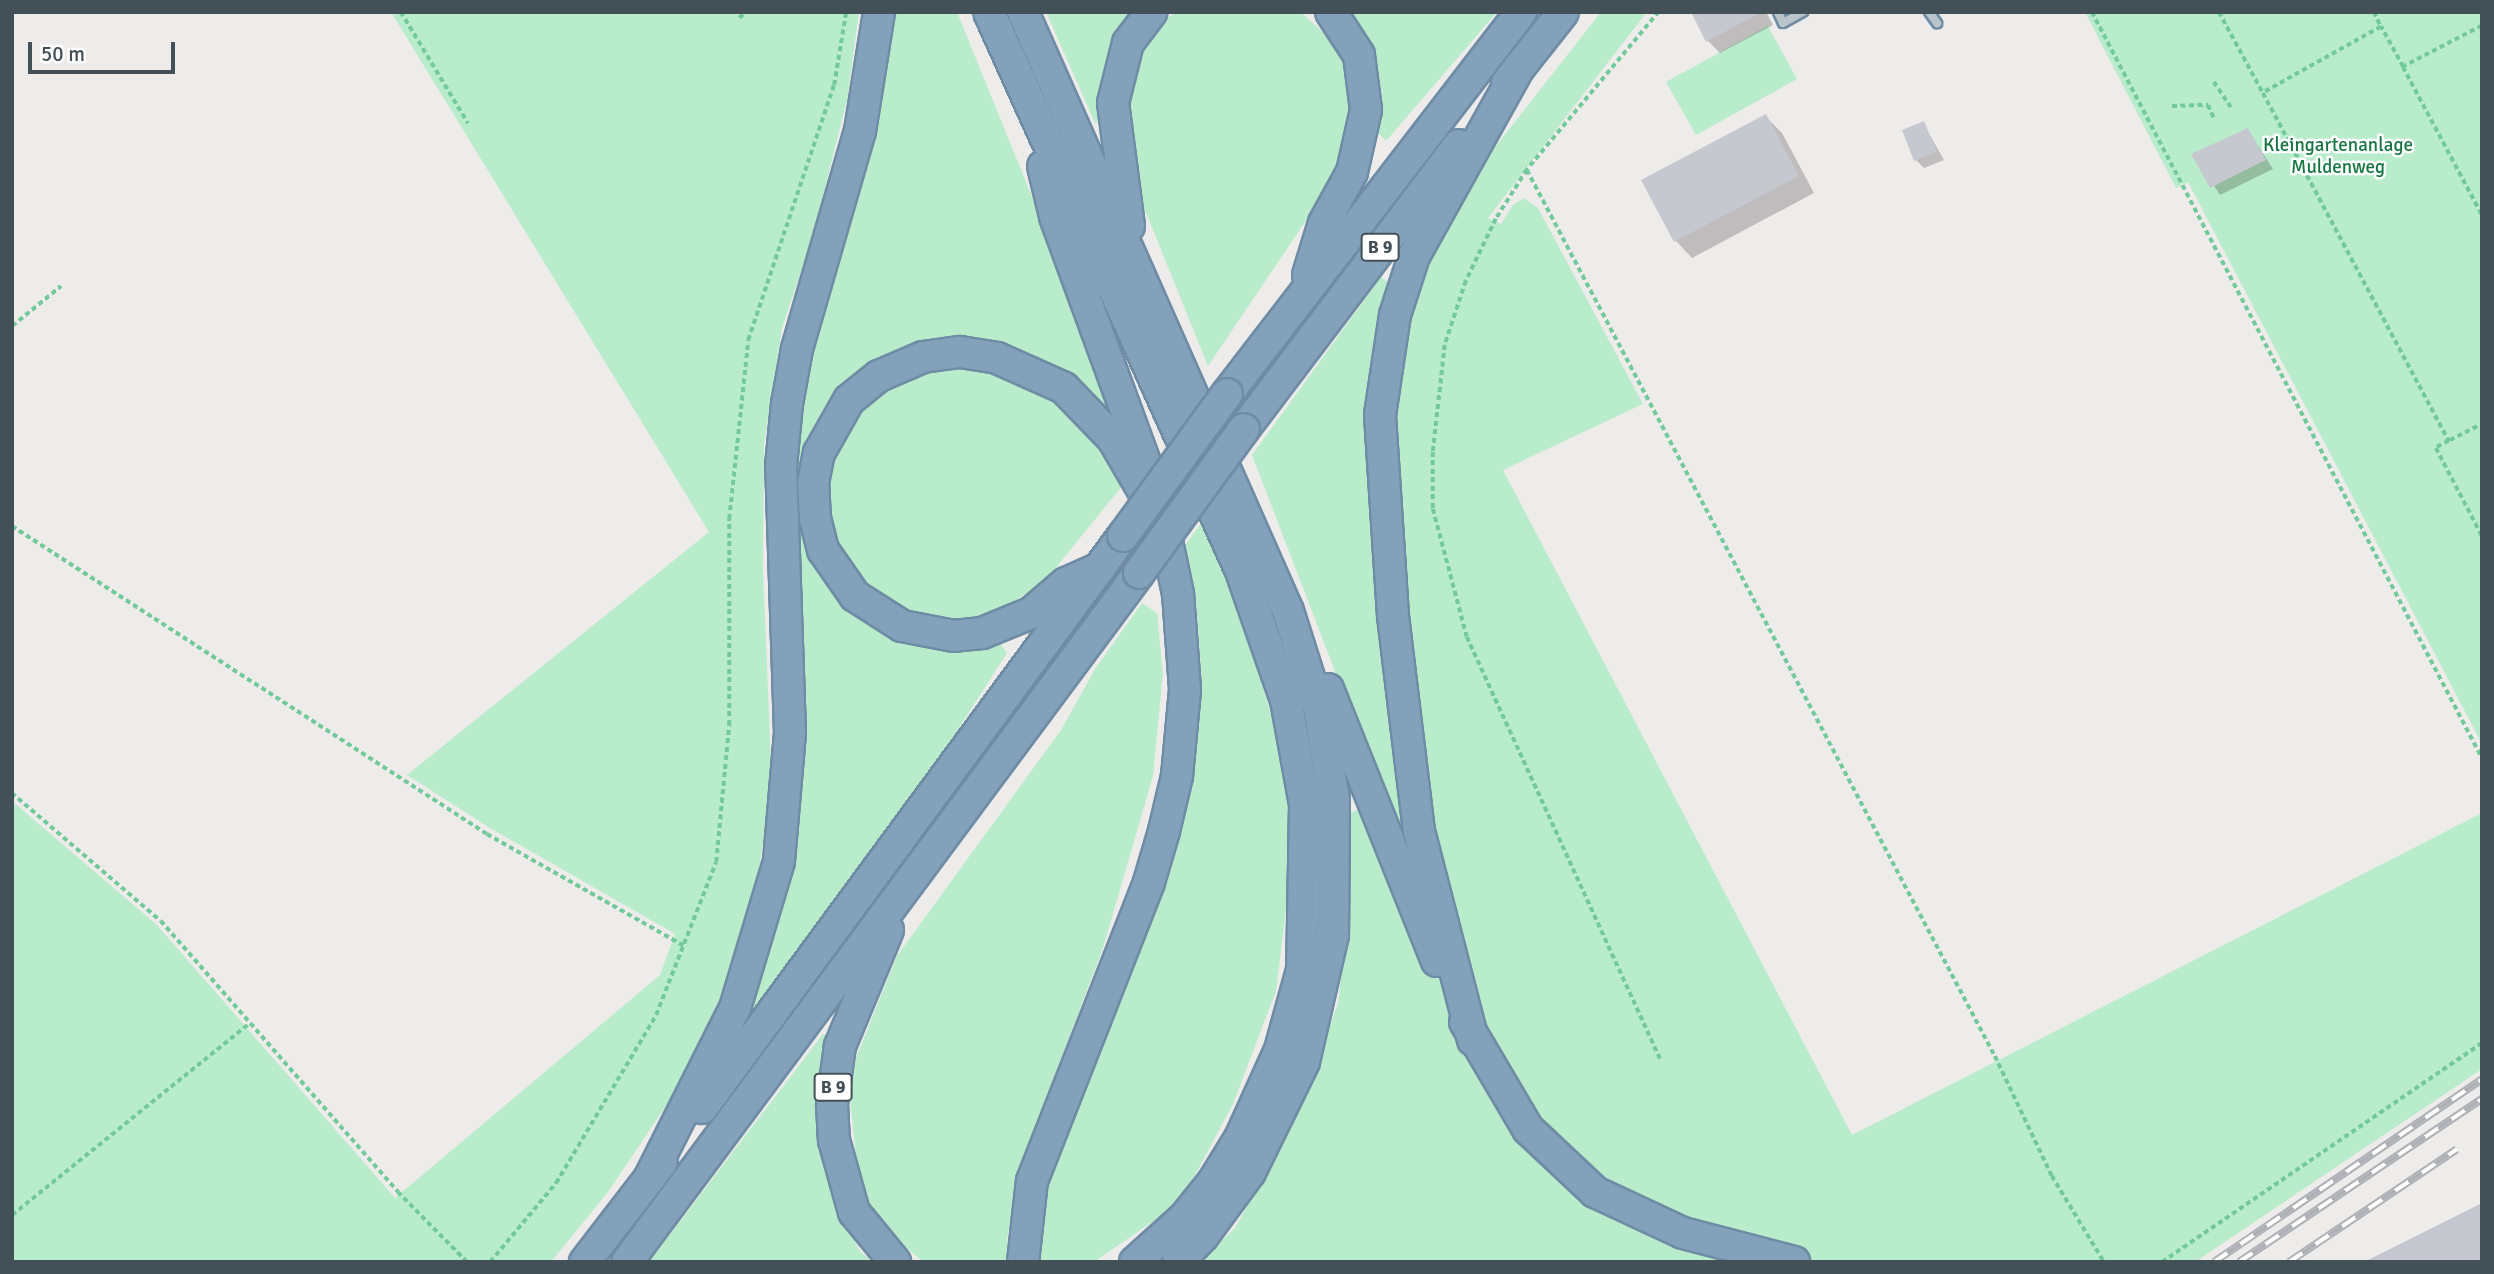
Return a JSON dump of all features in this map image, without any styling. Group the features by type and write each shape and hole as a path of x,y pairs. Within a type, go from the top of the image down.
{"highway":[{"path":"650,1177 735,1008 779,862 790,733 781,466 787,404 797,349 860,131 879,12"},
{"path":"989,12 1241,571 1286,700 1305,805 1302,970 1284,1038 1263,1092 1213,1182 1184,1218 1135,1262"},
{"path":"1023,12 1288,611 1335,701 1379,826 1473,1040 1528,1129 1595,1192 1683,1233 1794,1262"},
{"path":"1131,251 1113,103 1128,43 1151,12"},
{"path":"1303,292 1324,223 1352,172 1366,110 1359,55 1331,12"},
{"path":"585,1262 1303,292 1521,12"},
{"name":"B 9","path":"895,1262 855,1212 834,1140 832,1104 840,1046 878,962 895,906 1244,429 1563,12"},
{"path":"1473,1040 1418,818 1387,551 1380,415 1395,314 1414,256 1519,67"},
{"path":"1023,1262 1032,1181 1149,882 1177,776 1184,651 1170,543 1142,445 1055,216 1026,94"},
{"path":"1100,568 1066,583 1031,613 982,633 954,636 902,626 855,596 823,550 813,495 819,453 849,401 897,366 960,352 997,358 1064,388 1090,412 1113,439 1170,543"},
{"path":"1178,1262 1225,1209 1269,1140 1304,1062 1333,935 1337,846 1329,761 1319,709 1288,611"},
{"path":"628,1262 895,906"}],"lane":[{"path":"1777,12 1783,23 1802,12"},
{"path":"1929,12 1937,23"}],"path":[{"path":"401,12 468,123"},
{"path":"739,18 746,12"},
{"path":"490,1262 556,1183 656,1015 716,862 729,725 729,519 748,340 834,85 846,12"},
{"path":"1659,12 1527,170 1496,219 1466,281 1446,345 1433,452 1433,509 1467,637 1661,1060"},
{"path":"2092,12 2482,758"},
{"path":"2219,12 2449,440"},
{"path":"2374,12 2482,215"},
{"path":"2403,67 2482,26"},
{"path":"2263,93 2381,27"},
{"path":"2214,82 2233,110"},
{"path":"2172,106 2208,105 2215,120"},
{"path":"1527,170 1969,1007 2052,1176 2104,1262"},
{"path":"12,326 61,286"},
{"path":"2482,424 2435,448 2482,536"},
{"path":"12,526 487,834 684,946"},
{"path":"12,793 161,921 398,1192 467,1262"},
{"path":"12,1215 250,1023"},
{"path":"2162,1262 2482,1043"}],"green space":[{"path":"391,12 859,12 847,100 812,239 782,328 764,443 763,569 772,787 757,881 724,989 680,1085 608,1192 551,1262 12,1262 12,801 157,925 395,1198 660,975 675,934 490,828 407,775 709,532"},
{"path":"891,12 957,12 1121,416 1123,485 1045,581 984,621 1007,653 948,745 758,1011 750,1006 772,936 792,458 804,367 882,94"},
{"path":"1046,12 1133,12 1103,72 1103,119 1095,123"},
{"path":"1177,12 1301,12 1328,37 1346,68 1351,108 1344,152 1326,191 1208,366 1140,198 1132,148 1130,99 1137,54 1153,26"},
{"path":"1348,12 1497,12 1386,141 1377,132 1381,93 1375,57"},
{"path":"1601,12 1647,12 1488,218 1501,224 1513,205 1524,198 1538,208 1643,404 1503,470 1852,1135 2482,813 2482,1069 2195,1262 1199,1262 1235,1228 1292,1125 1338,1004 1349,907 1350,813 1384,799 1252,455 1381,277 1415,305 1426,269 1474,174"},
{"name":"Kleingartenanlage Muldenweg","path":"2085,12 2482,12 2482,744 2188,182 2176,188"},
{"path":"1768,26 1797,79 1696,135 1666,82"},
{"path":"1203,521 1246,632 1274,724 1287,791 1292,862 1276,991 1233,1104 1194,1177 1165,1213 1094,1262 1038,1262 1043,1190 1171,871 1193,778 1202,680 1195,590 1185,545"},
{"path":"1142,603 1157,613 1163,673 1153,776 1103,948 1021,1164 1007,1239 1010,1262 923,1262 893,1236 872,1209 858,1174 850,1099 856,1058 897,956 1061,730 1095,669"},
{"path":"823,1034 830,1037 817,1089 821,1151 837,1209 860,1251 872,1262 649,1262"}],"building":[{"path":"1691,12 1762,12 1706,42"},
{"path":"1766,114 1799,176 1674,242 1641,180"},
{"path":"1924,121 1937,152 1914,161 1902,130"},
{"path":"2248,128 2266,160 2210,188 2191,154"},
{"path":"2482,1203 2482,1262 2364,1262"}],"railway":[{"path":"2214,1262 2482,1079"},
{"path":"2239,1262 2482,1099"},
{"path":"2289,1262 2457,1149"}]}
